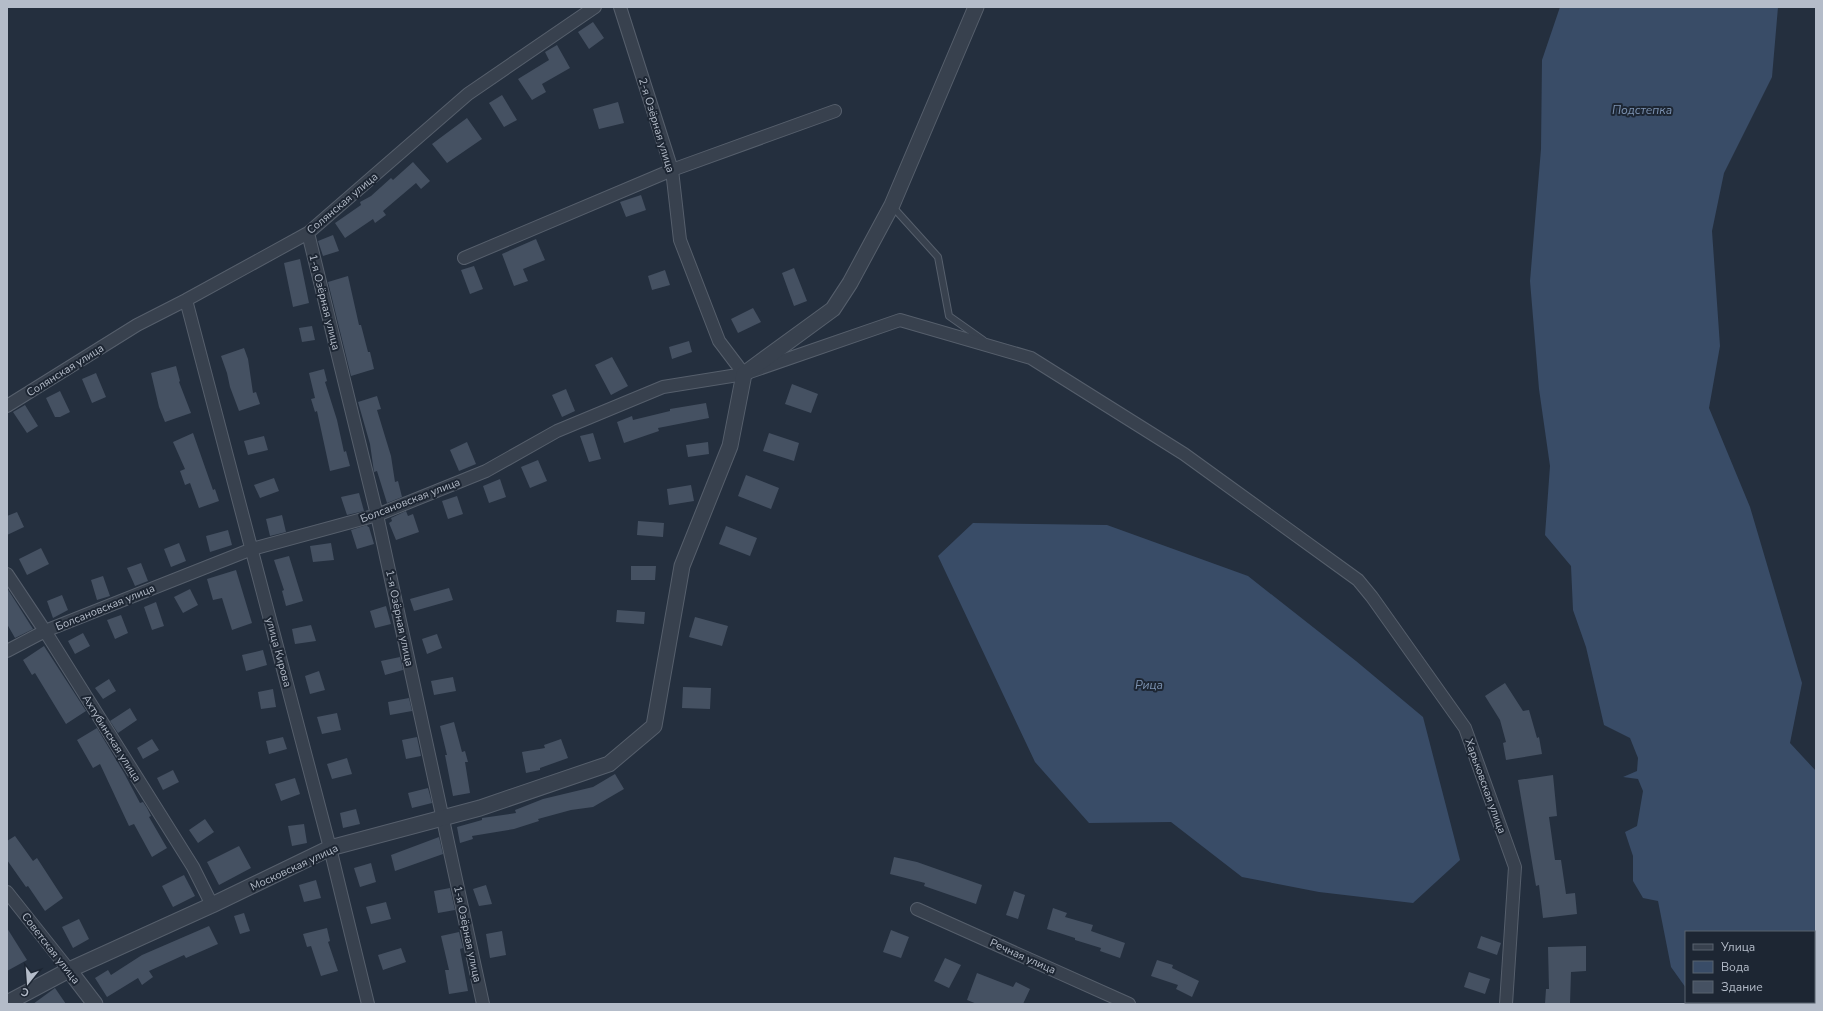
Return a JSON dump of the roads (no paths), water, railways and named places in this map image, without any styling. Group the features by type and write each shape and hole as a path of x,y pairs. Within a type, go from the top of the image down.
{"street":[{"name":"Солянская улица","path":"7,406 137,325 308,233 468,94 595,7"},
{"name":"2-я Озёрная улица","path":"620,7 672,170 680,240 719,340 744,374"},
{"path":"744,374 833,309 850,283 892,205 976,7"},
{"path":"464,258 672,170 835,111"},
{"name":"1-я Озёрная улица","path":"308,233 377,515 483,1004"},
{"name":"улица Кирова","path":"186,300 330,848 368,1004"},
{"name":"Болсановская улица","path":"7,651 45,631 252,549 377,515 486,471 557,431 664,387 744,374 900,320 992,347"},
{"name":"Харьковская улица","path":"992,347 1030,358 1184,454 1358,580 1372,597 1465,728 1515,867 1506,1004"},
{"name":"Московская улица","path":"7,1003 69,970 212,905 330,848 480,808 609,764 654,726 682,566 730,446 744,374"},
{"name":"Ахтубинская улица","path":"7,574 45,631 193,867 212,905"},
{"name":"Советская улица","path":"7,892 95,1004"},
{"name":"Речная улица","path":"917,908 1129,1004"}],"lane":[{"path":"892,205 938,257 949,316 992,347"}],"water":[{"name":"Подстепка","path":"1560,7 1778,7 1772,77 1724,173 1712,231 1720,346 1709,408 1750,507 1802,683 1790,743 1816,771 1816,1004 1697,1004 1815,1003 1815,931 1685,931 1685,987 1671,967 1658,901 1643,898 1633,881 1633,856 1625,832 1637,826 1643,791 1638,779 1623,777 1637,771 1638,758 1630,738 1604,725 1586,647 1573,610 1571,566 1545,535 1550,466 1539,389 1530,281 1541,149 1542,60"},
{"name":"Рица","path":"973,523 1107,525 1248,576 1356,661 1423,717 1460,860 1413,903 1319,892 1242,877 1171,822 1089,823 1035,762 938,556"}]}
